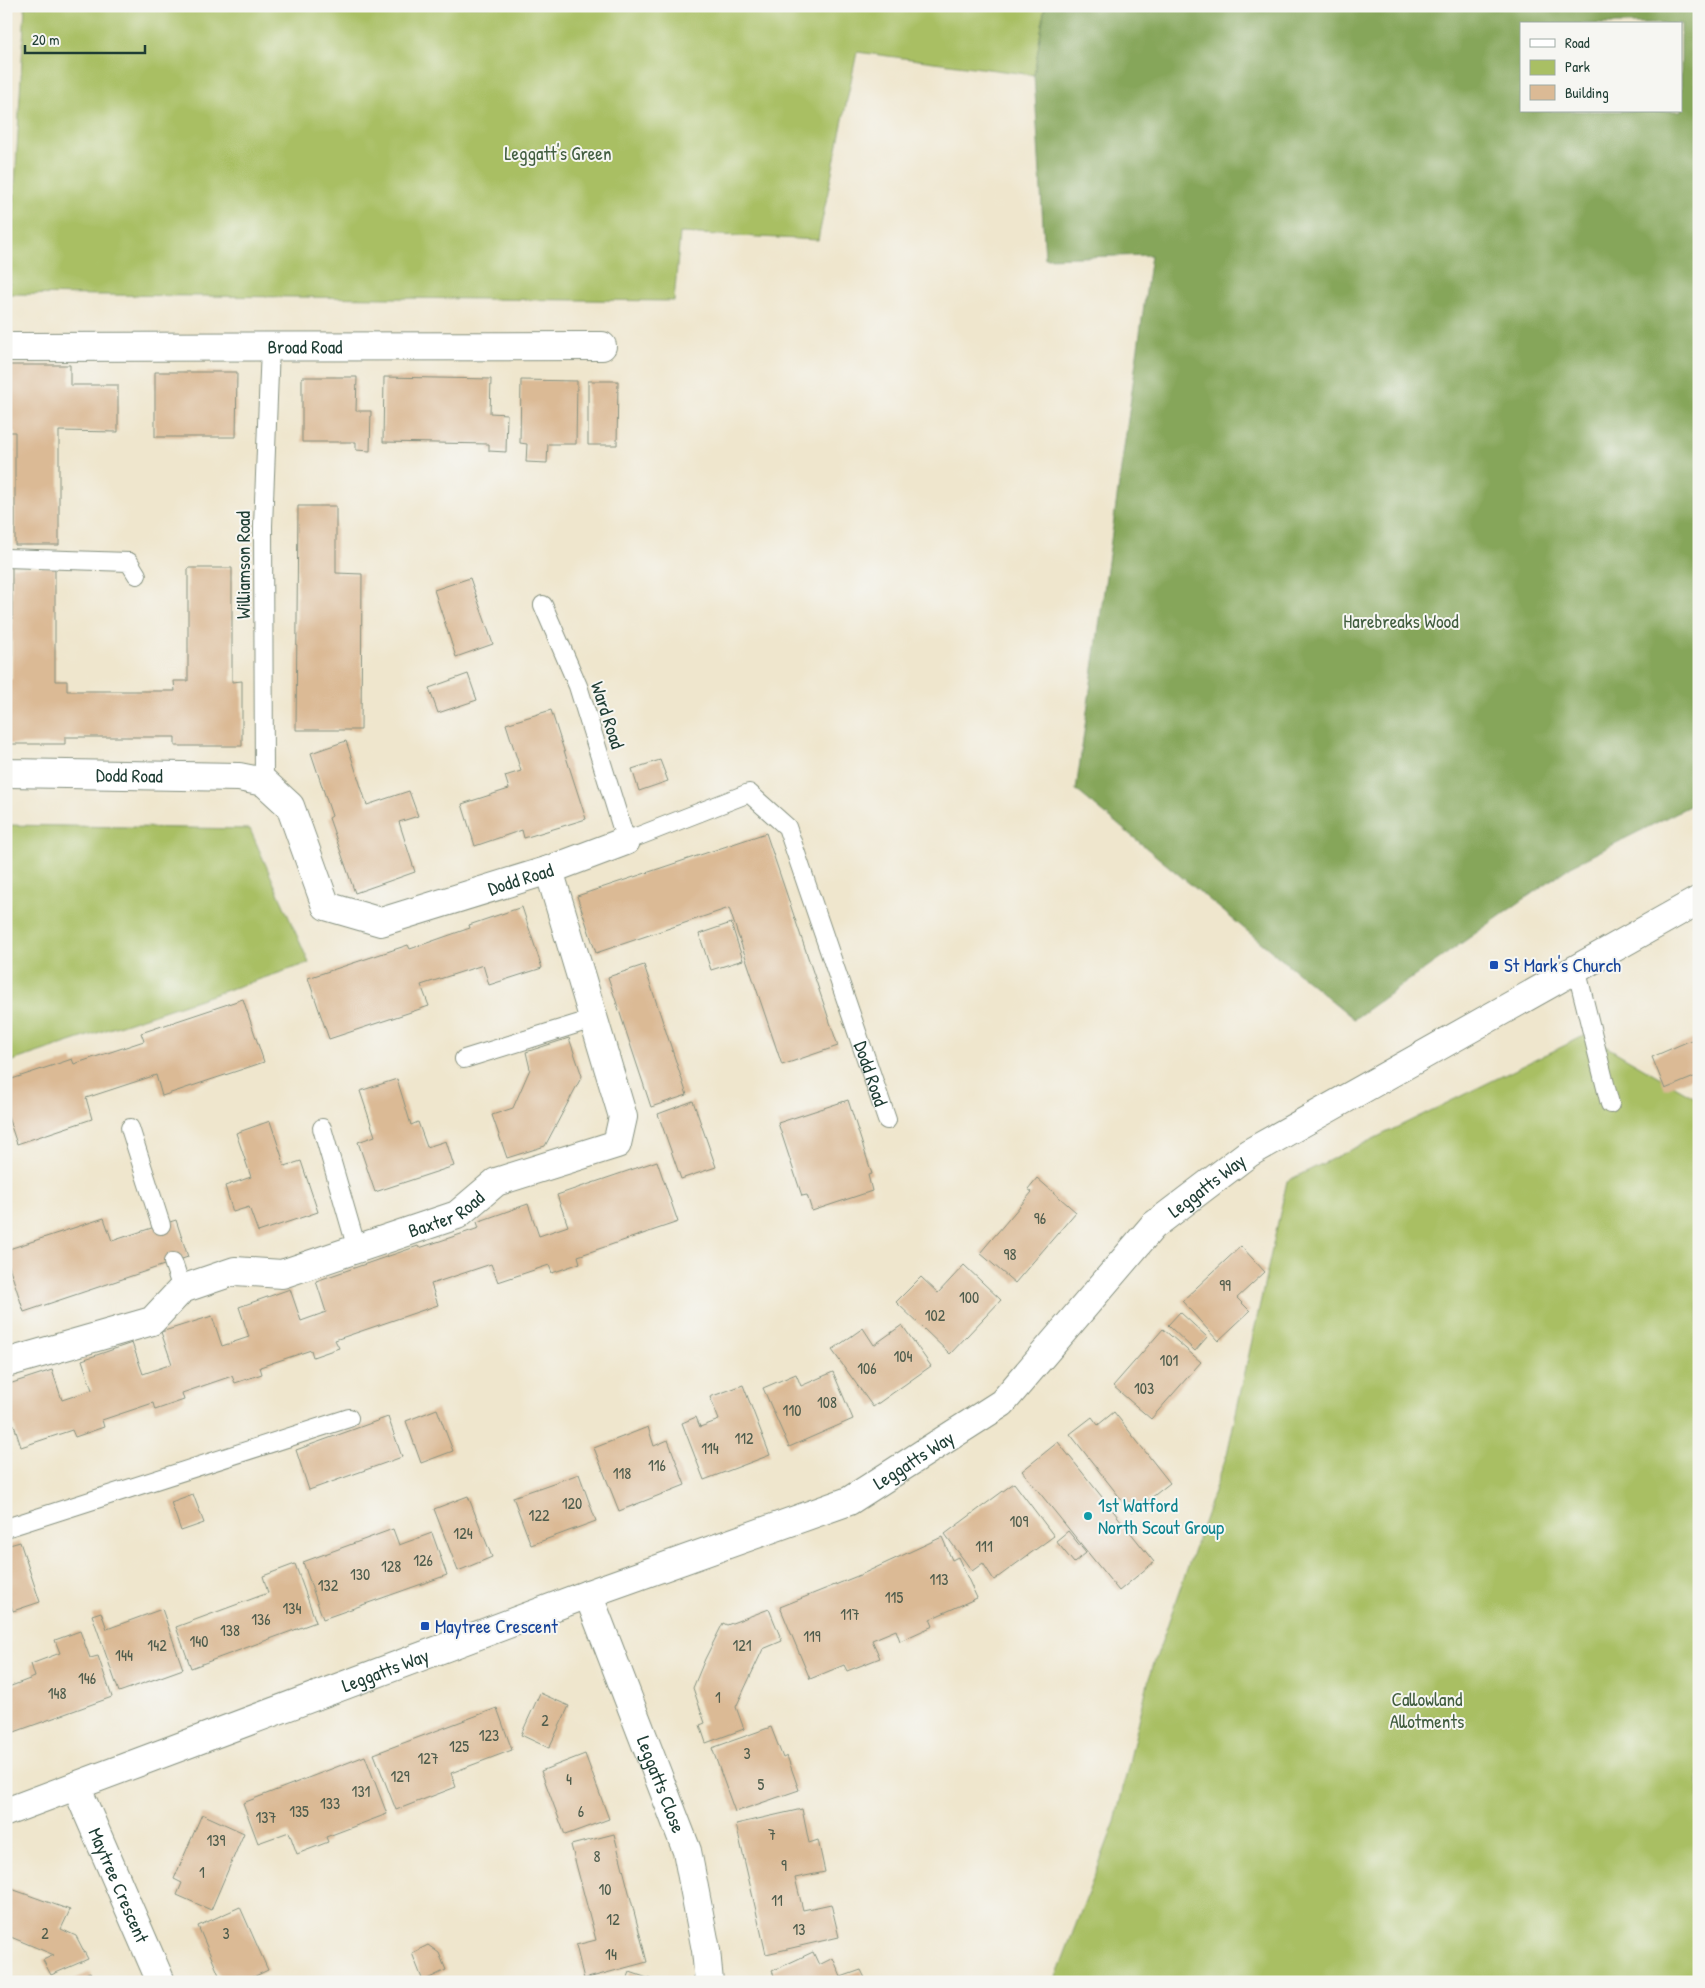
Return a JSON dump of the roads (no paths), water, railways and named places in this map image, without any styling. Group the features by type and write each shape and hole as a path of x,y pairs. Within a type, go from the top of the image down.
{"street":[{"name":"Broad Road","path":"6,347 602,346"},
{"name":"Dodd Road","path":"6,771 9,773 239,776 264,782 290,806 326,906 382,922 549,870 626,841"},
{"name":"Baxter Road","path":"6,1363 152,1321 182,1288 235,1271 282,1274 457,1215 496,1182 617,1144 624,1117 549,870"},
{"name":"Leggatts Way","path":"6,1812 588,1594 849,1501 1002,1404 1153,1226 1249,1153 1699,900"},
{"name":"Leggatts Close","path":"588,1594 687,1851 706,1950 709,1982"},
{"name":"Maytree Crescent","path":"76,1786 161,1982"}],"lane":[{"name":"Williamson Road","path":"264,782 264,526 270,347"},
{"path":"6,558 129,562 138,575"},
{"name":"Ward Road","path":"543,605 578,686 626,841"},
{"name":"Dodd Road","path":"626,841 749,794 787,827 887,1120"},
{"path":"1576,968 1610,1104"},
{"path":"464,1060 593,1019"},
{"path":"130,1128 162,1225"},
{"path":"322,1128 357,1249"},
{"path":"173,1262 182,1288"},
{"path":"6,1528 349,1418"}],"place":[{"name":"St Mark's Church","path":"1494,965"},
{"name":"1st Watford North Scout Group","path":"1088,1516"},
{"name":"Maytree Crescent","path":"425,1626"}],"park label":[{"name":"Leggatt's Green","path":"558,153"},
{"name":"Harebreaks Wood","path":"1401,621"},
{"name":"Callowland Allotments","path":"1427,1710"}]}
